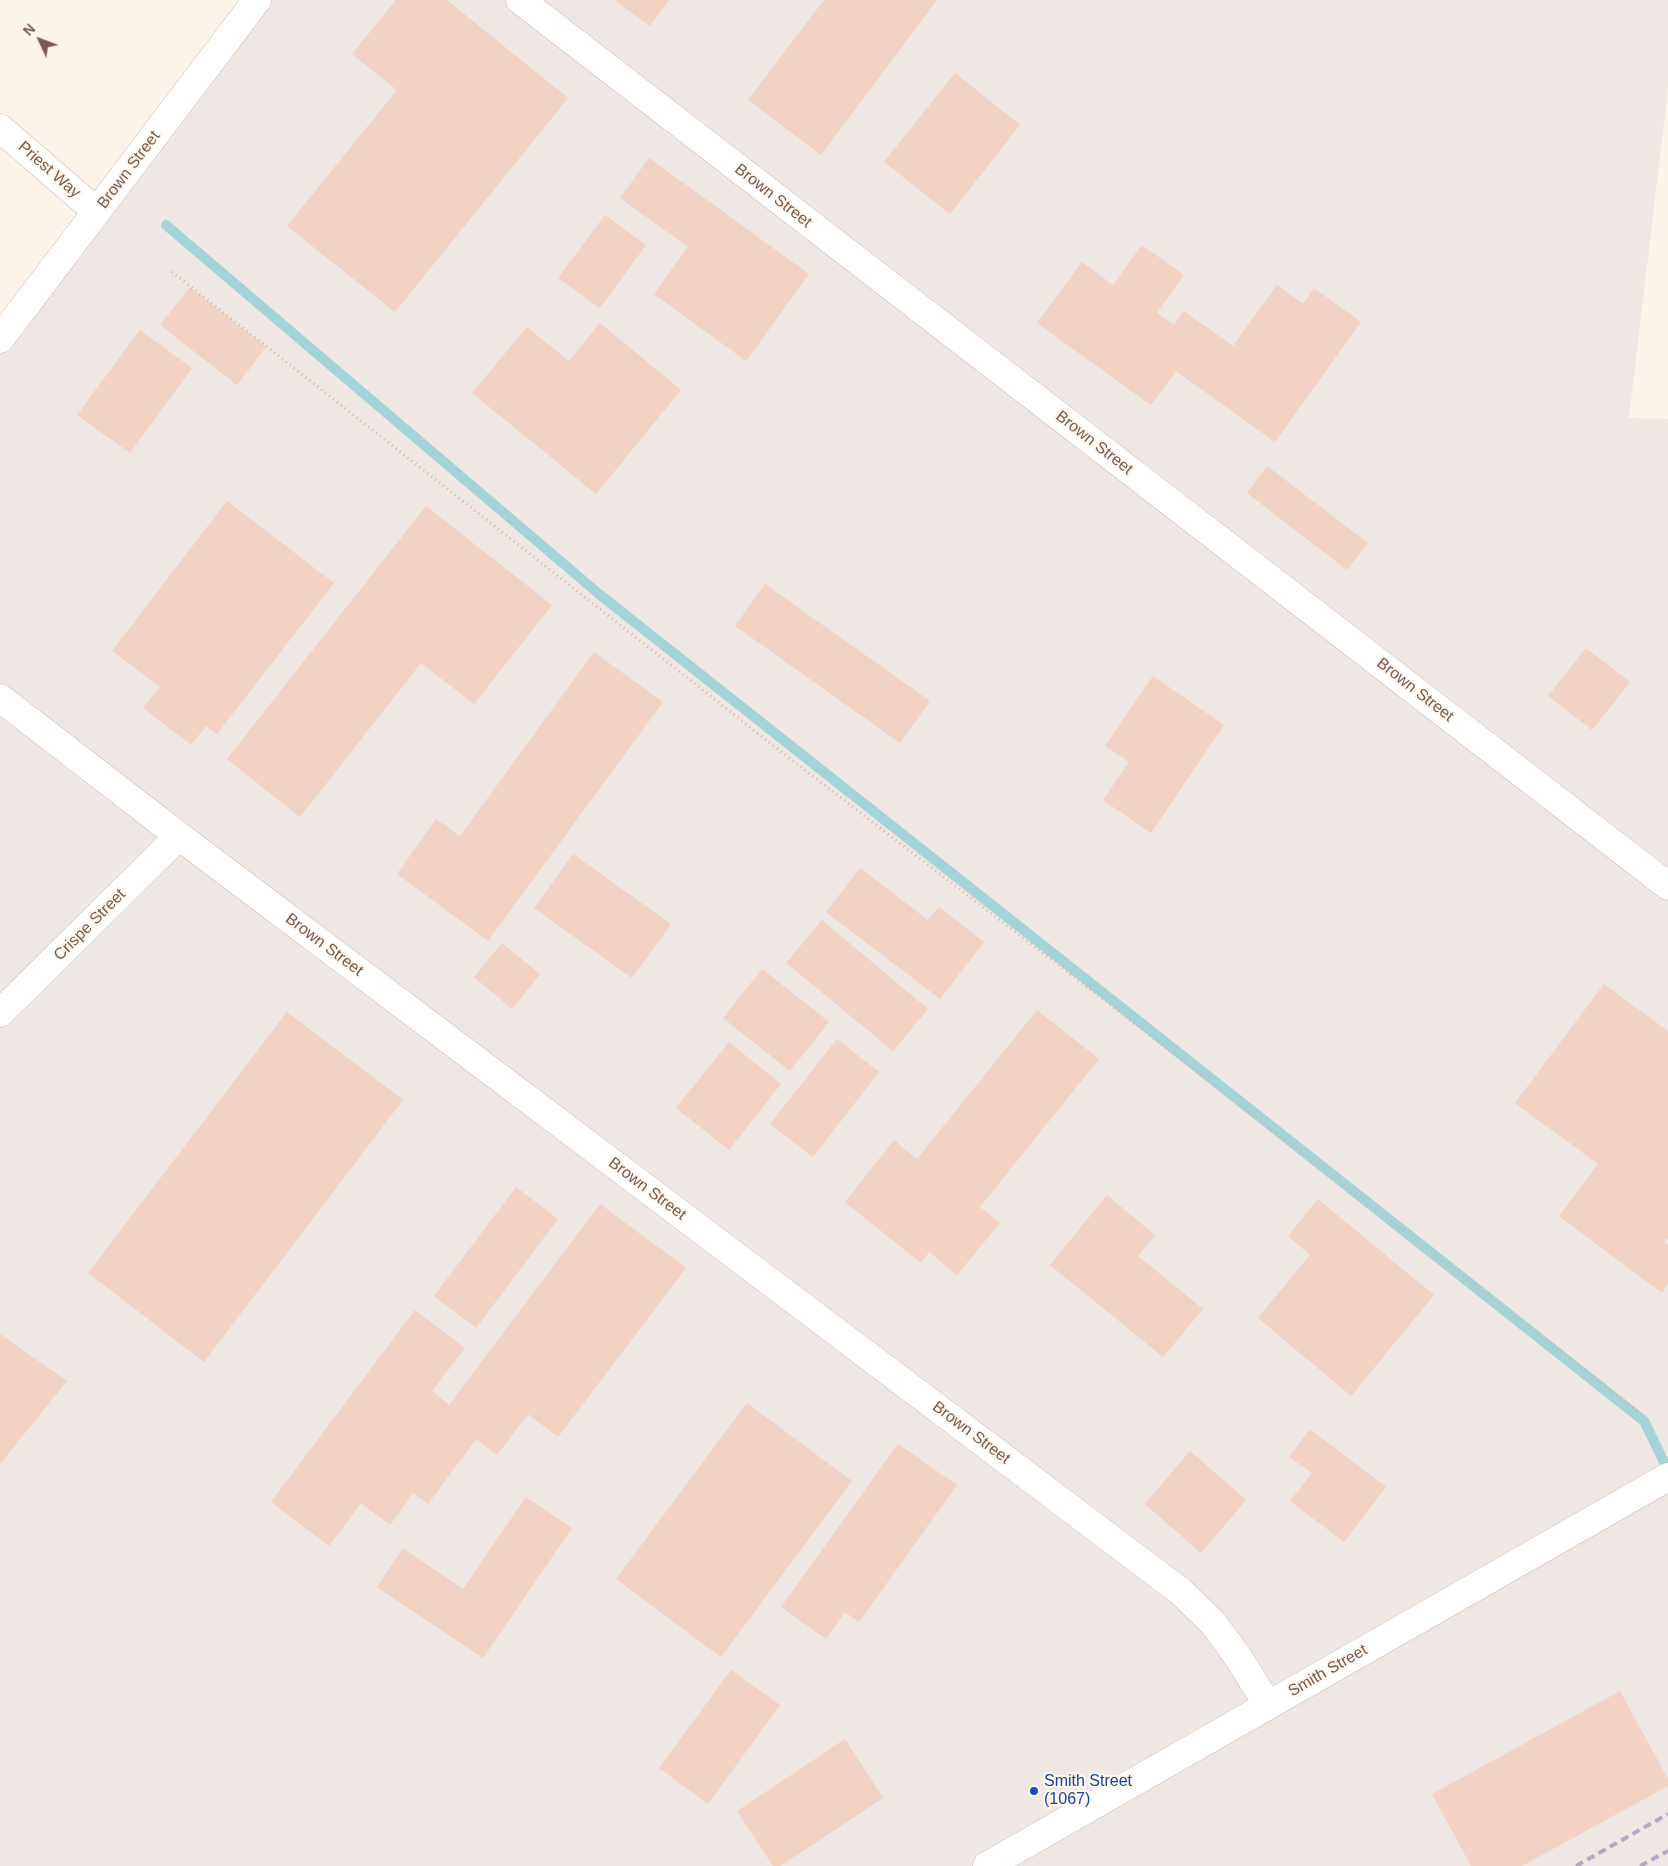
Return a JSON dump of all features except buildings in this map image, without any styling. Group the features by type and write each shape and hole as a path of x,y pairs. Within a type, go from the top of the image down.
{"street":[{"name":"Brown Street","path":"0,339 257,0"},
{"name":"Brown Street","path":"520,0 1668,886"},
{"name":"Priest Way","path":"0,128 97,212"},
{"name":"Brown Street","path":"0,698 1180,1591 1213,1623 1238,1657 1268,1705"},
{"name":"Crispe Street","path":"0,1013 180,836"},
{"name":"Smith Street","path":"987,1866 1668,1477"}],"path":[{"path":"172,272 783,753 1639,1412"}],"shaded area":[{"path":"257,0 1668,0 1668,89 1629,418 1668,419 1668,1866 0,1866 0,339"}],"waterway":[{"path":"166,225 599,594 1644,1421 1668,1470"}],"railway":[{"path":"1576,1866 1668,1814"},
{"path":"1640,1866 1668,1851"}],"place":[{"name":"Smith Street (1067)","path":"1034,1791"}]}
